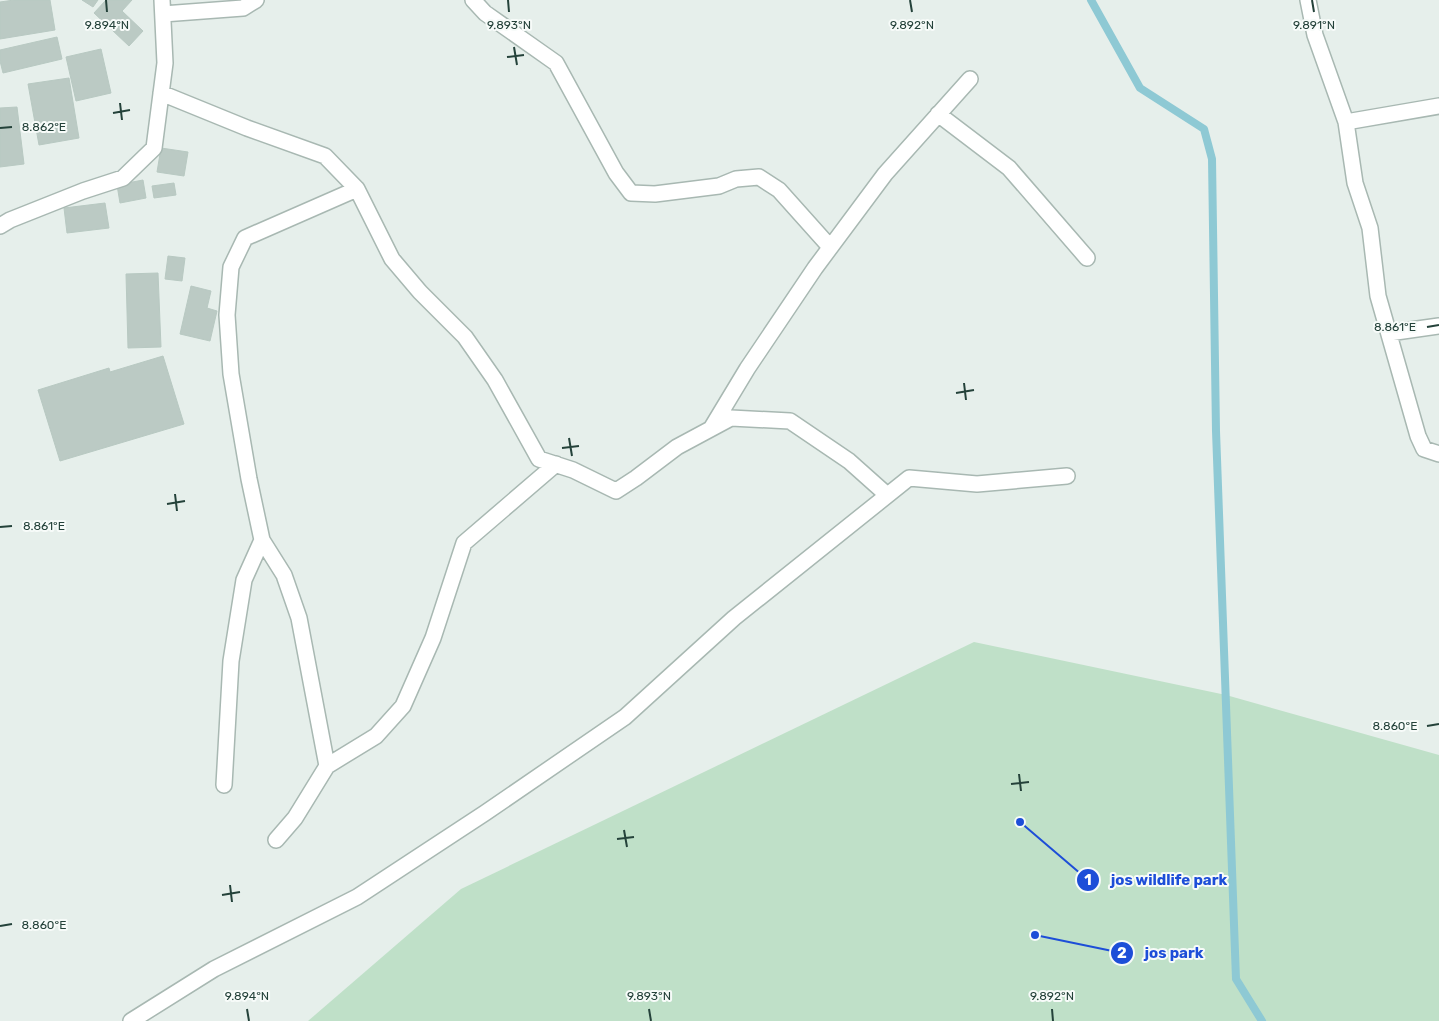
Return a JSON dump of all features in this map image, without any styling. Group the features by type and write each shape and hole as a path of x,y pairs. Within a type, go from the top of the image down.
{"street":[{"path":"0,226 10,220 83,191 123,178 154,148 165,63 162,7 243,8 256,0"},
{"path":"473,0 485,13 556,63 616,173 631,192 655,194 719,186 736,179 759,177 778,190 830,247"},
{"path":"1308,0 1316,35 1346,122 1355,183 1370,228 1378,296 1418,436 1424,449 1439,454"},
{"path":"711,428 746,368 830,247 885,174 970,79"},
{"path":"161,93 247,128 325,156 357,189 392,259 420,292 465,338 495,380 539,459 573,470 616,490 636,478 677,446 731,418 790,421 849,461 886,494"},
{"path":"1346,122 1439,106"},
{"path":"938,114 1010,168 1087,258"},
{"path":"328,766 299,618 284,575 262,540 249,479 231,374 227,315 231,267 245,238 357,189"},
{"path":"1389,333 1439,326"},
{"path":"276,840 295,818 328,766 376,736 403,706 433,638 464,543 556,464"},
{"path":"131,1021 214,969 357,897 485,813 625,717 734,618 886,494 909,478 978,484 1067,476"},
{"path":"224,785 232,652 244,580 262,540"}],"green space":[{"path":"974,642 1226,695 1439,755 1439,1021 308,1021 461,889"}],"building":[{"path":"50,0 55,30 0,39 0,2"},
{"path":"82,0 98,0 93,7"},
{"path":"106,0 132,0 122,11 143,31 129,46 94,13"},
{"path":"57,37 62,59 3,73 0,50"},
{"path":"101,49 111,93 76,101 66,57"},
{"path":"69,78 79,138 39,145 28,84"},
{"path":"17,107 24,164 0,167 0,108"},
{"path":"161,148 188,152 184,176 157,172"},
{"path":"143,180 146,198 120,203 117,185"},
{"path":"174,183 176,195 154,198 152,186"},
{"path":"105,203 109,228 67,233 64,208"},
{"path":"168,256 185,258 182,281 165,279"},
{"path":"158,273 161,347 128,348 126,274"},
{"path":"191,286 211,291 207,308 217,311 210,341 180,334"},
{"path":"163,356 184,424 60,461 38,390 109,368 110,372"}],"waterway":[{"path":"1091,0 1140,88 1204,129 1212,159 1216,431 1236,979 1262,1021"}],"place":[{"name":"jos wildlife park","path":"1020,822"},
{"name":"jos park","path":"1035,935"}]}
